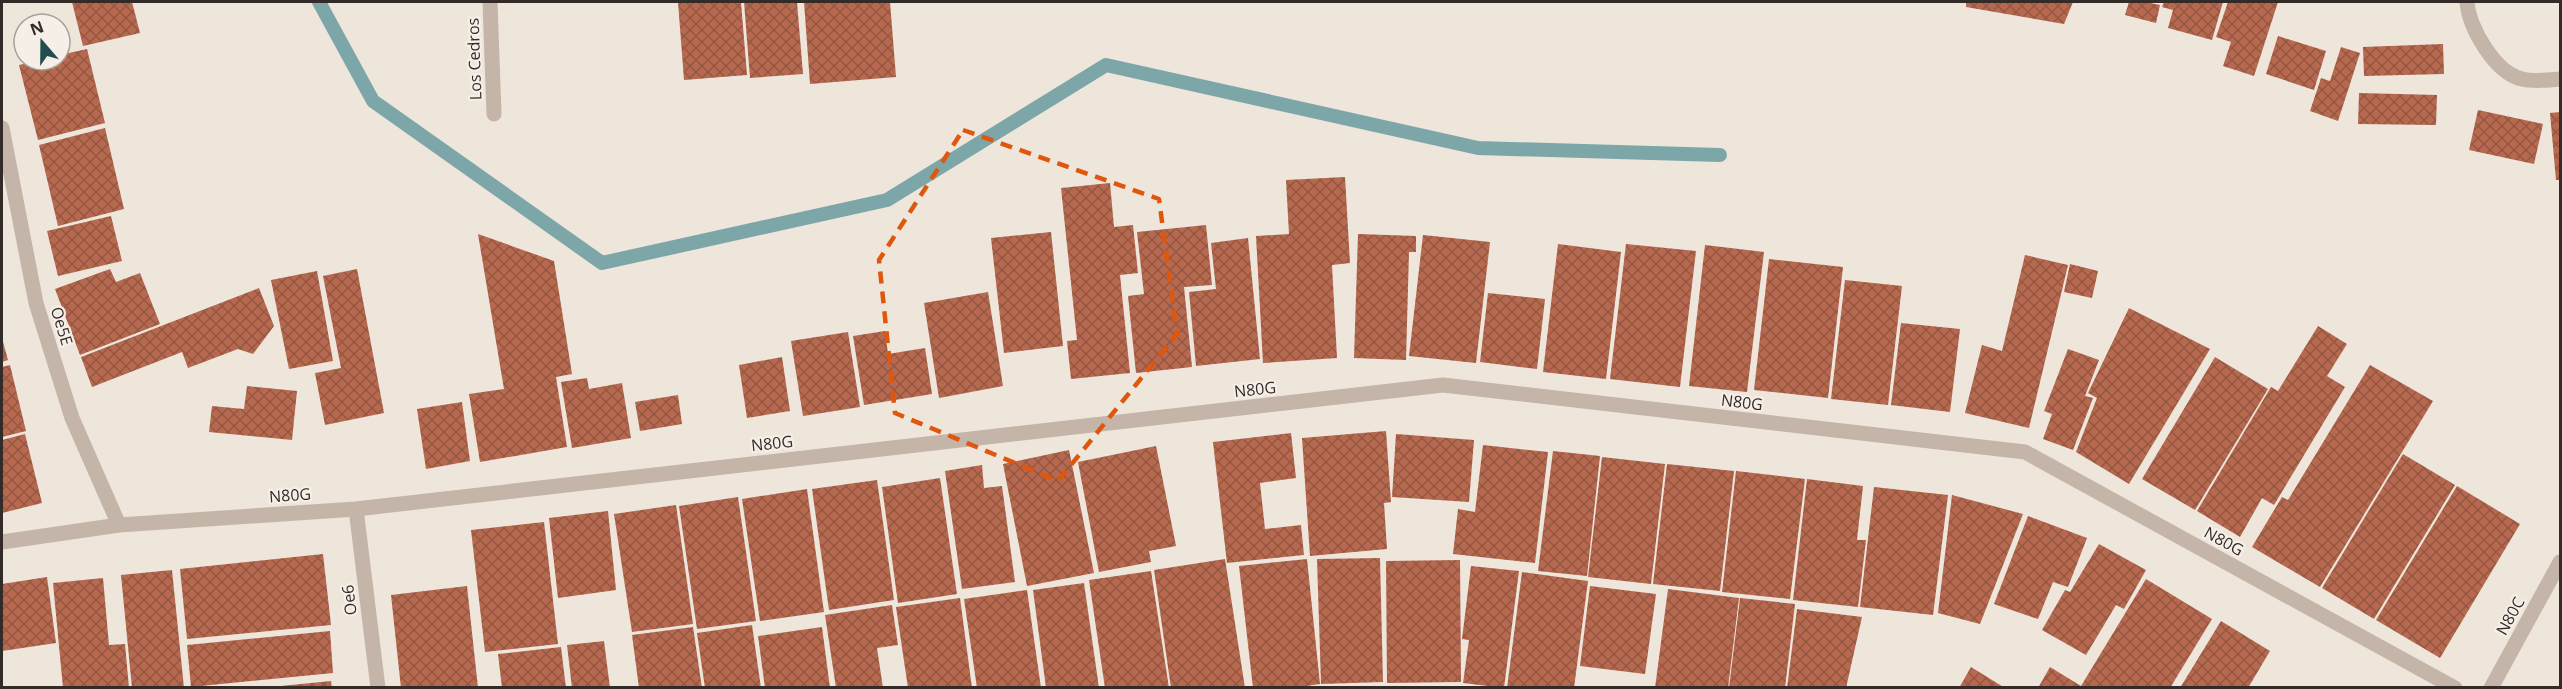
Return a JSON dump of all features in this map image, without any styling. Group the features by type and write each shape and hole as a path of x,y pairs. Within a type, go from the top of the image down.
{"street":[{"name":"Los Cedros","path":"490,2 494,114"},
{"path":"2467,2 2481,42 2492,57 2507,71 2521,79 2560,79"},
{"name":"Oe5E","path":"2,128 36,303 72,418 119,525"},
{"name":"N80G","path":"2,542 119,525 356,508 1443,386 2025,452 2455,687"},
{"name":"Oe6","path":"356,508 378,687"},
{"name":"N80C","path":"2491,687 2560,562"}],"highlighted area":[{"path":"963,130 1159,199 1177,334 1058,481 895,413 879,260"}],"building":[{"path":"72,2 132,2 140,33 83,46"},
{"path":"678,2 741,2 747,75 684,80"},
{"path":"744,2 797,2 803,74 750,78"},
{"path":"804,2 890,2 896,77 810,84"},
{"path":"1966,2 2073,2 2064,24 1966,7"},
{"path":"2129,2 2160,5 2156,23 2125,15"},
{"path":"2164,2 2223,2 2212,40 2168,28 2173,10 2162,7"},
{"path":"2228,2 2278,2 2254,76 2223,66 2231,42 2216,37"},
{"path":"2278,36 2326,51 2314,90 2266,74"},
{"path":"2443,44 2444,74 2364,76 2363,47"},
{"path":"2341,47 2360,53 2338,121 2310,111 2321,78 2330,81"},
{"path":"87,49 105,123 38,140 21,72 72,72 72,52"},
{"path":"2359,93 2437,95 2436,125 2358,124"},
{"path":"2478,110 2543,124 2534,164 2469,150"},
{"path":"2560,112 2560,180 2556,180 2550,113"},
{"path":"105,128 124,209 58,226 39,145"},
{"path":"1345,177 1350,263 1332,265 1337,358 1263,363 1256,236 1289,234 1286,180"},
{"path":"1110,183 1114,227 1133,225 1138,273 1120,275 1130,373 1071,379 1067,341 1077,340 1061,188"},
{"path":"111,216 122,261 58,276 47,231"},
{"path":"1206,225 1212,285 1184,287 1192,367 1136,373 1128,296 1144,294 1137,232"},
{"path":"1051,232 1063,346 1004,353 991,238"},
{"path":"478,234 554,261 572,374 556,377 567,447 480,462 469,394 504,389"},
{"path":"1358,234 1416,236 1416,252 1409,252 1406,360 1354,358"},
{"path":"1423,235 1490,242 1476,363 1409,356"},
{"path":"1248,238 1260,359 1196,366 1189,292 1216,289 1211,243"},
{"path":"1558,244 1621,252 1606,379 1543,372"},
{"path":"1626,244 1696,251 1680,387 1610,379"},
{"path":"1705,245 1764,252 1747,392 1689,386"},
{"path":"2025,255 2068,265 2029,428 1965,413 1982,345 2002,351"},
{"path":"1769,259 1843,267 1828,398 1754,390"},
{"path":"2070,264 2098,271 2092,298 2064,292"},
{"path":"110,269 116,282 140,273 160,324 80,355 55,289"},
{"path":"357,269 384,413 325,425 315,373 341,368 323,276"},
{"path":"317,271 333,361 289,369 271,280"},
{"path":"1845,280 1902,286 1888,405 1831,399"},
{"path":"259,288 274,326 253,354 238,349 188,368 182,352 92,387 81,357"},
{"path":"988,292 1003,386 939,398 924,303"},
{"path":"1488,293 1545,299 1537,369 1480,362"},
{"path":"2129,308 2210,349 2129,484 2076,452 2097,398 2088,393"},
{"path":"1901,323 1960,329 1950,412 1891,405"},
{"path":"2318,326 2347,344 2327,376 2345,387 2274,505 2262,498 2240,537 2197,511 2271,387 2278,391"},
{"path":"885,331 888,354 925,348 932,394 864,405 853,336"},
{"path":"848,332 860,407 803,416 791,341"},
{"path":"2,338 8,360 2,362"},
{"path":"2068,349 2099,360 2085,396 2093,398 2073,450 2043,439 2052,414 2044,411"},
{"path":"782,357 790,411 747,418 739,365"},
{"path":"2215,357 2268,389 2195,510 2142,479"},
{"path":"10,365 26,431 2,437 2,367"},
{"path":"2370,365 2433,401 2320,587 2252,547 2282,497 2288,500"},
{"path":"587,378 589,389 622,383 631,438 572,448 561,382"},
{"path":"247,386 297,391 292,440 209,432 212,406 244,409"},
{"path":"678,395 682,424 640,431 635,402"},
{"path":"462,402 470,461 426,469 417,409"},
{"path":"1386,431 1391,502 1384,503 1387,549 1310,556 1302,438"},
{"path":"1291,433 1296,478 1260,483 1265,529 1301,525 1304,555 1227,563 1213,442"},
{"path":"25,434 42,503 2,513 2,440"},
{"path":"1396,434 1474,440 1469,502 1392,497"},
{"path":"1483,445 1548,452 1535,563 1453,554 1458,509 1475,512"},
{"path":"1156,446 1176,546 1149,551 1151,562 1099,572 1078,462"},
{"path":"1069,450 1094,573 1027,586 1003,464"},
{"path":"1553,451 1600,456 1587,576 1538,571"},
{"path":"2403,454 2455,485 2374,619 2322,588"},
{"path":"1602,457 1665,464 1651,584 1588,577"},
{"path":"1667,464 1734,471 1720,591 1653,584"},
{"path":"982,465 984,488 1002,486 1015,582 962,589 945,471"},
{"path":"1736,471 1805,479 1790,599 1722,592"},
{"path":"940,478 957,594 898,603 882,487"},
{"path":"1807,479 1863,486 1857,540 1866,540 1858,607 1793,600"},
{"path":"877,480 894,600 829,610 812,489"},
{"path":"2457,486 2520,524 2440,658 2376,620"},
{"path":"1874,487 1948,495 1933,615 1860,607"},
{"path":"807,489 824,612 760,621 742,499"},
{"path":"1952,495 2023,514 1980,624 1938,613"},
{"path":"738,497 756,621 697,629 679,506"},
{"path":"676,505 693,624 632,632 614,514"},
{"path":"608,511 616,590 558,598 549,518"},
{"path":"2028,516 2087,538 2068,587 2053,582 2038,619 1994,604"},
{"path":"544,522 558,644 485,652 471,530"},
{"path":"2099,544 2146,570 2124,609 2116,605 2086,655 2042,630 2065,590 2070,592"},
{"path":"323,554 331,625 187,639 180,569"},
{"path":"1380,558 1383,682 1321,684 1317,559"},
{"path":"1225,559 1245,688 1171,688 1154,570"},
{"path":"1307,559 1320,684 1293,688 1253,688 1239,566"},
{"path":"1460,560 1461,682 1387,683 1386,561"},
{"path":"1471,566 1519,571 1504,688 1463,683 1469,640 1462,639"},
{"path":"172,570 184,688 132,688 121,575"},
{"path":"1151,571 1169,688 1105,688 1089,580"},
{"path":"1522,572 1588,581 1574,688 1507,688"},
{"path":"47,577 56,643 2,651 2,584"},
{"path":"103,578 109,645 125,644 129,688 63,688 53,583"},
{"path":"2146,579 2212,619 2170,688 2038,688 2050,667 2081,686"},
{"path":"1084,583 1099,688 1046,688 1033,590"},
{"path":"467,586 478,688 401,688 391,595"},
{"path":"1590,586 1656,594 1645,674 1580,666"},
{"path":"1668,589 1739,598 1728,688 1655,688"},
{"path":"1027,590 1041,688 977,688 964,599"},
{"path":"960,598 972,688 908,688 896,607"},
{"path":"1740,598 1795,604 1785,688 1729,688"},
{"path":"892,605 898,645 877,648 883,688 836,688 825,615"},
{"path":"1797,609 1862,617 1846,688 1787,688"},
{"path":"2221,621 2270,651 2248,688 2180,688"},
{"path":"752,625 761,688 705,688 697,633"},
{"path":"693,627 702,688 639,688 632,635"},
{"path":"822,627 830,688 765,688 758,636"},
{"path":"330,631 333,673 191,687 187,645"},
{"path":"604,641 610,688 572,688 567,645"},
{"path":"561,647 566,688 502,688 498,654"},
{"path":"1971,667 2005,688 1959,688"},
{"path":"331,681 332,688 281,688 281,686"}],"waterway":[{"path":"319,2 373,101 602,263 887,200 1106,65 1478,148 1720,155"}]}
